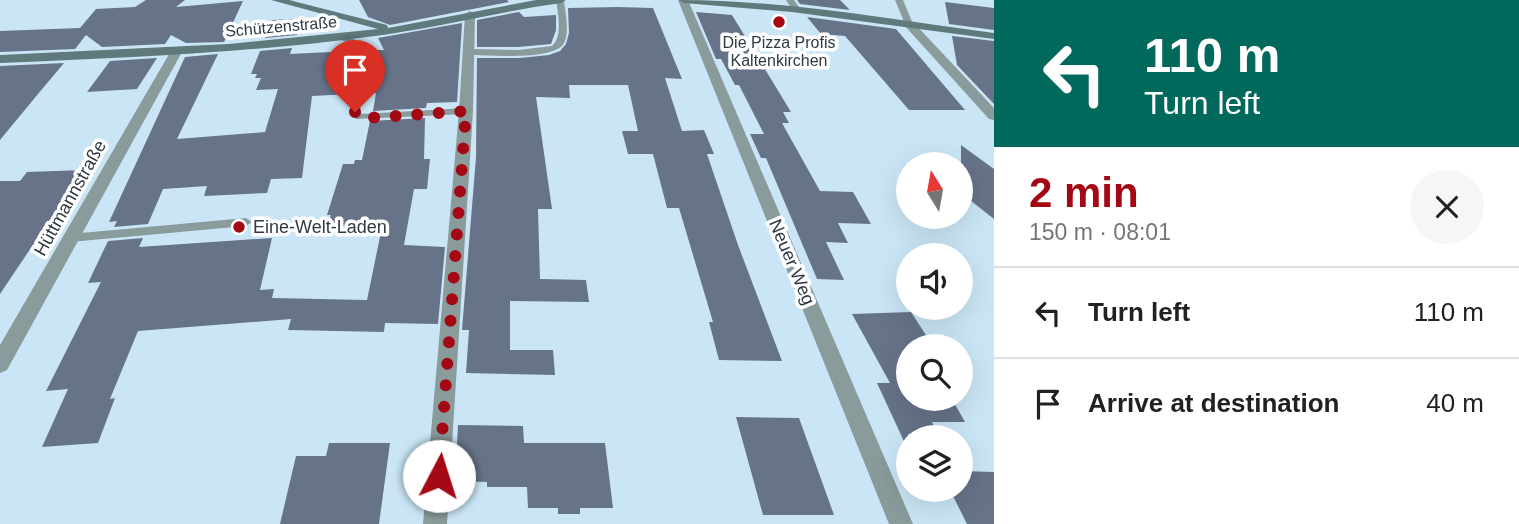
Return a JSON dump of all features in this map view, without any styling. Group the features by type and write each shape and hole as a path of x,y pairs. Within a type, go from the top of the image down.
{"main road":[{"path":"275,0 372,26 411,27"},
{"name":"Schützenstraße","path":"0,60 176,52 342,37 411,27 520,3 561,0"},
{"path":"684,0 793,5 994,36"},
{"path":"342,37 352,26 351,21"}],"street":[{"name":"Neuer Weg","path":"684,0 901,524"},
{"path":"435,524 466,111 470,14"},
{"path":"909,24 994,116"},
{"name":"Hüttmannstraße","path":"0,364 8,336 70,238 176,52"}],"lane":[{"path":"469,52 543,52 557,48 561,42 561,0"},
{"path":"900,0 909,24"},
{"path":"342,37 354,42 357,48 359,86 355,112 359,117 466,111"},
{"path":"70,238 246,222"}],"building":[{"path":"146,0 185,0 176,7 243,1 224,42 186,43 171,35 165,44 102,47 86,35 75,49 0,52 0,31 80,28 96,9 135,7"},
{"path":"359,0 509,2 390,25 368,17"},
{"path":"797,0 840,0 850,10 800,4"},
{"path":"945,2 994,8 994,30 949,24"},
{"path":"568,8 653,8 682,79 665,78 682,131 704,130 714,154 707,154 782,361 719,360 709,322 713,322 679,208 667,208 653,154 628,154 622,131 638,131 628,85 569,85 570,98 536,97 552,209 538,209 540,279 586,280 589,302 510,301 510,350 553,350 555,375 466,373 469,330 462,330 476,157 477,58 549,55 560,51 566,44 569,33"},
{"path":"519,12 524,17 556,15 556,30 551,44 477,47 477,20"},
{"path":"696,12 732,15 791,112 783,112 789,123 782,123 820,191 853,192 871,224 838,223 848,243 826,242 844,280 817,279 766,158 761,158 750,134 764,134 739,85 735,85 721,59 716,59"},
{"path":"807,17 896,29 965,110 909,110 845,36 821,34"},
{"path":"302,19 297,35 265,38 272,20"},
{"path":"462,23 457,102 427,103 426,108 373,111 376,93 365,94 368,65 365,50 384,50 378,38"},
{"path":"952,36 994,41 994,104 957,65"},
{"path":"292,48 290,54 351,51 353,62 350,94 312,96 302,178 271,179 267,193 204,196 207,186 163,189 148,224 114,227 117,221 109,222 185,57 218,54 177,139 265,132 278,89 256,90 261,78 255,78 257,74 251,74 260,51"},
{"path":"157,58 137,89 87,92 110,61"},
{"path":"64,63 38,94 0,140 0,66"},
{"path":"425,118 424,159 430,159 427,189 414,189 404,245 445,247 438,324 385,323 384,332 288,330 291,319 138,331 110,399 115,398 98,443 42,447 68,389 46,391 101,282 88,283 108,241 143,238 139,247 272,238 260,290 274,289 272,298 367,300 382,227 327,226 331,215 327,215 343,164 354,164 355,160 362,160 370,121"},
{"path":"961,145 971,152 961,152"},
{"path":"973,154 994,169 994,219 973,202"},
{"path":"85,170 51,224 47,224 0,294 0,181 20,181 27,172"},
{"path":"896,313 896,320 916,320 925,334 896,334 896,411 959,411 965,422 896,425 877,383 890,383 852,314"},
{"path":"736,417 799,418 834,515 763,515"},
{"path":"458,425 523,426 524,443 605,443 613,508 580,508 580,514 558,514 558,508 528,508 527,487 487,487 487,482 455,481"},
{"path":"329,443 390,443 379,524 280,524 296,456 326,456"},
{"path":"973,471 994,472 994,524 967,524 956,502 973,502"}],"place":[{"name":"Die Pizza Profis Kaltenkirchen","path":"779,22"},
{"name":"Eine-Welt-Laden","path":"239,227"}],"route":[{"path":"355,112 359,117 366,118 466,111 439,476"}]}
